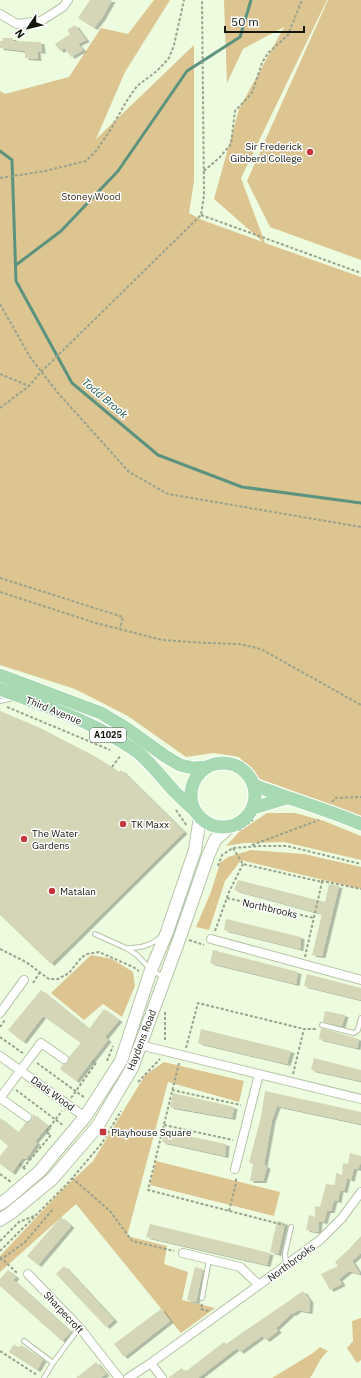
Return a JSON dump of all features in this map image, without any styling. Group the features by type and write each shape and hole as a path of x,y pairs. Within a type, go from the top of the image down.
{"main road":[{"name":"Third Avenue","path":"0,675 101,713 126,728 180,765 193,768 208,767"},
{"name":"Third Avenue","path":"0,689 80,721 117,740 152,765 174,791 198,814"},
{"name":"A1025","path":"208,767 222,764 235,765 243,770 254,785"},
{"path":"198,814 192,802 194,782 200,773 208,767"},
{"path":"254,785 286,798 328,811 361,824"},
{"path":"254,785 254,813"},
{"path":"232,830 247,817 286,798"},
{"name":"A1025","path":"198,814 211,825 232,830"}],"street":[{"path":"0,14 17,24 41,21 63,7 68,0"},
{"name":"Haydens Road","path":"0,1204 40,1171 121,1061 147,972 167,932 195,850 198,814"},
{"name":"Haydens Road","path":"0,1220 52,1179 97,1127 132,1068 215,840 232,830"},
{"path":"211,939 361,980"},
{"path":"0,1013 24,980"},
{"path":"128,1041 164,1050 183,1052 259,1074 361,1099"},
{"name":"Dads Wood","path":"27,1117 0,1098 41,1043 64,1059"},
{"name":"Dads Wood","path":"0,1056 81,1114"},
{"path":"236,1169 259,1074"},
{"name":"Northbrooks","path":"183,1253 240,1267 259,1285 320,1240 342,1218 361,1192"},
{"name":"Sharpecroft","path":"28,1274 80,1328 119,1378"},
{"path":"128,1378 259,1285"},
{"path":"151,1363 162,1378"}],"lane":[{"path":"1,703 20,696"},
{"path":"126,948 142,948 155,942 167,932"},
{"path":"95,934 126,948 137,955 147,972 165,977"},
{"path":"322,1025 354,1032 358,1030 361,1018"},
{"path":"286,1266 285,1253 291,1227"},
{"path":"202,1298 209,1260"},
{"path":"43,1378 80,1328"},
{"path":"24,1341 53,1363"}],"path":[{"path":"0,178 45,171 86,161 96,151 111,129 137,86 157,71 169,58 174,45 184,0"},
{"path":"0,408 29,386 41,372 200,215 204,195 202,0"},
{"path":"204,171 219,158 231,144 235,111 252,93 262,63 268,52 288,35 302,0"},
{"path":"200,215 361,274"},
{"path":"0,304 41,372 129,472 168,494 361,528"},
{"path":"0,374 29,386"},
{"path":"0,578 123,617 120,628"},
{"path":"0,592 96,623 162,640 239,644 260,649 361,705"},
{"path":"1,703 110,750"},
{"path":"117,753 126,758"},
{"path":"112,767 121,755"},
{"path":"331,805 334,798 361,797"},
{"path":"173,806 186,823 188,830"},
{"path":"232,830 254,813"},
{"path":"314,818 324,821"},
{"path":"248,847 320,820"},
{"path":"222,855 234,848 287,846 361,864"},
{"path":"234,848 243,864 322,882 361,889"},
{"path":"217,867 222,851"},
{"path":"186,946 188,939 206,946 211,939 227,898 243,864"},
{"path":"303,964 322,882"},
{"name":"Northbrooks","path":"227,898 314,918"},
{"path":"0,949 26,962 49,979 58,979 69,973 81,958 87,954 99,952 147,972"},
{"path":"291,1227 148,1190 172,1090 198,1003 304,1029 318,1029 322,1025"},
{"path":"137,1084 140,1078 162,1058 165,1044 165,1011"},
{"path":"293,1075 304,1029"},
{"path":"0,1037 86,1099 88,1096"},
{"path":"106,1062 114,1044"},
{"path":"23,1168 51,1135 46,1132 96,1063 92,1061"},
{"path":"9,1085 65,1126 81,1114"},
{"path":"172,1090 251,1107"},
{"path":"0,1251 72,1178 102,1143 122,1109"},
{"path":"164,1125 242,1142"},
{"path":"19,1164 30,1173"},
{"path":"229,1211 236,1183 236,1169"},
{"path":"72,1178 110,1211 132,1241 183,1253"},
{"path":"28,1274 16,1272 0,1258 25,1242 54,1208"},
{"path":"0,1241 19,1222 35,1216"},
{"path":"202,1298 201,1309 220,1313"},
{"path":"0,1351 43,1378"}],"green space":[{"name":"Stoney Wood","path":"154,0 170,0 125,72 96,139 194,45 194,181 189,213 202,220 263,242 214,199 239,109 284,27 243,49 227,83 224,0 327,0 241,178 265,243 361,277 361,816 260,779 239,757 214,753 186,757 128,716 75,689 0,665 0,91 5,94 69,77 101,28 128,34"},
{"name":"Sir Frederick Gibberd College","path":"328,0 361,0 361,260 270,227 247,181"},
{"path":"267,813 295,813 324,821 361,836 361,860 284,842 244,843 226,846 239,832"},
{"path":"251,850 304,854 361,867 361,889 241,860 225,881 209,930 196,927 211,892 220,863 228,857"},
{"path":"91,955 112,959 133,972 135,986 122,1017 103,1004 84,1020 51,993"},
{"path":"164,1062 244,1081 239,1102 168,1082 127,1236 167,1246 164,1264 188,1272 182,1300 215,1308 181,1333 76,1204 0,1272 0,1256 59,1193 93,1161 145,1075"},
{"path":"156,1161 280,1192 274,1216 150,1185"},
{"path":"361,1318 361,1360 357,1363 347,1348 353,1341 352,1321"},
{"path":"320,1347 328,1351 310,1378 272,1378 313,1353"}],"building":[{"path":"90,0 112,0 102,18 94,28 78,18"},
{"path":"75,25 86,40 78,44 83,50 71,57 65,48 60,51 55,44 70,34 67,30"},
{"path":"3,38 13,38 13,41 41,42 42,52 37,51 38,59 25,58 25,51 0,48 0,41 3,41"},
{"path":"0,711 38,727 94,756 119,772 121,770 184,832 51,964 0,915"},
{"path":"238,880 325,902 329,884 339,886 322,956 312,955 322,914 234,890"},
{"path":"226,919 301,937 300,949 224,930"},
{"path":"213,950 298,972 296,984 210,963"},
{"path":"307,974 361,988 361,1000 304,986"},
{"path":"41,990 89,1029 104,1009 119,1020 105,1037 108,1040 76,1081 60,1069 63,1064 68,1062 69,1057 81,1043 43,1016 23,1042 8,1030"},
{"path":"325,1011 345,1015 342,1026 323,1022"},
{"path":"321,1028 359,1039 357,1048 319,1039"},
{"path":"201,1029 291,1051 287,1064 198,1043"},
{"path":"314,1058 361,1070 361,1081 311,1070"},
{"path":"265,1091 361,1112 361,1124 277,1106 272,1120 264,1165 267,1167 263,1181 250,1181 253,1164 249,1162 261,1117"},
{"path":"173,1093 234,1107 232,1118 170,1107"},
{"path":"33,1114 48,1126 35,1141 37,1143 26,1159 22,1158 12,1173 0,1164 0,1156 8,1146 0,1139 0,1118 18,1133 26,1122 31,1120"},
{"path":"164,1131 226,1144 225,1156 162,1142"},
{"path":"350,1153 361,1156 361,1162 358,1169 354,1168 351,1180 347,1178 344,1191 340,1190 338,1201 334,1200 331,1211 327,1211 324,1222 319,1221 318,1232 306,1230 309,1215 315,1217 315,1206 320,1207 326,1184 335,1185 336,1173 342,1175 343,1163 348,1164"},
{"path":"61,1217 71,1226 38,1265 27,1256"},
{"path":"277,1221 285,1223 278,1254 270,1252"},
{"path":"150,1224 270,1253 267,1265 146,1237"},
{"path":"361,1236 361,1253 352,1261 360,1274 349,1271 339,1279 342,1284 330,1290 321,1274 338,1266 335,1262"},
{"path":"64,1266 114,1320 106,1327 56,1274"},
{"path":"195,1267 203,1269 196,1302 187,1300"},
{"path":"8,1270 16,1277 13,1280 71,1332 62,1341 0,1286 0,1279"},
{"path":"303,1291 310,1301 309,1312 298,1310 293,1314 292,1313 276,1328 278,1331 266,1340 262,1336 240,1352 237,1348 198,1378 168,1378 182,1368 185,1372 224,1342 226,1344"},
{"path":"161,1309 170,1321 124,1357 114,1344"},
{"path":"14,1344 19,1348 21,1345 43,1360 37,1370 9,1352"},
{"path":"96,1362 106,1374 100,1378 76,1378"}],"waterway":[{"path":"16,265 61,231 118,171 187,71 240,37 251,0"},
{"name":"Todd Brook","path":"0,151 12,160 16,281 72,383 158,455 242,487 361,503"}],"place":[{"name":"Sir Frederick Gibberd College","path":"310,152"},
{"name":"TK Maxx","path":"123,824"},
{"name":"The Water Gardens","path":"24,839"},
{"name":"Matalan","path":"52,891"},
{"name":"Playhouse Square","path":"103,1132"}]}
